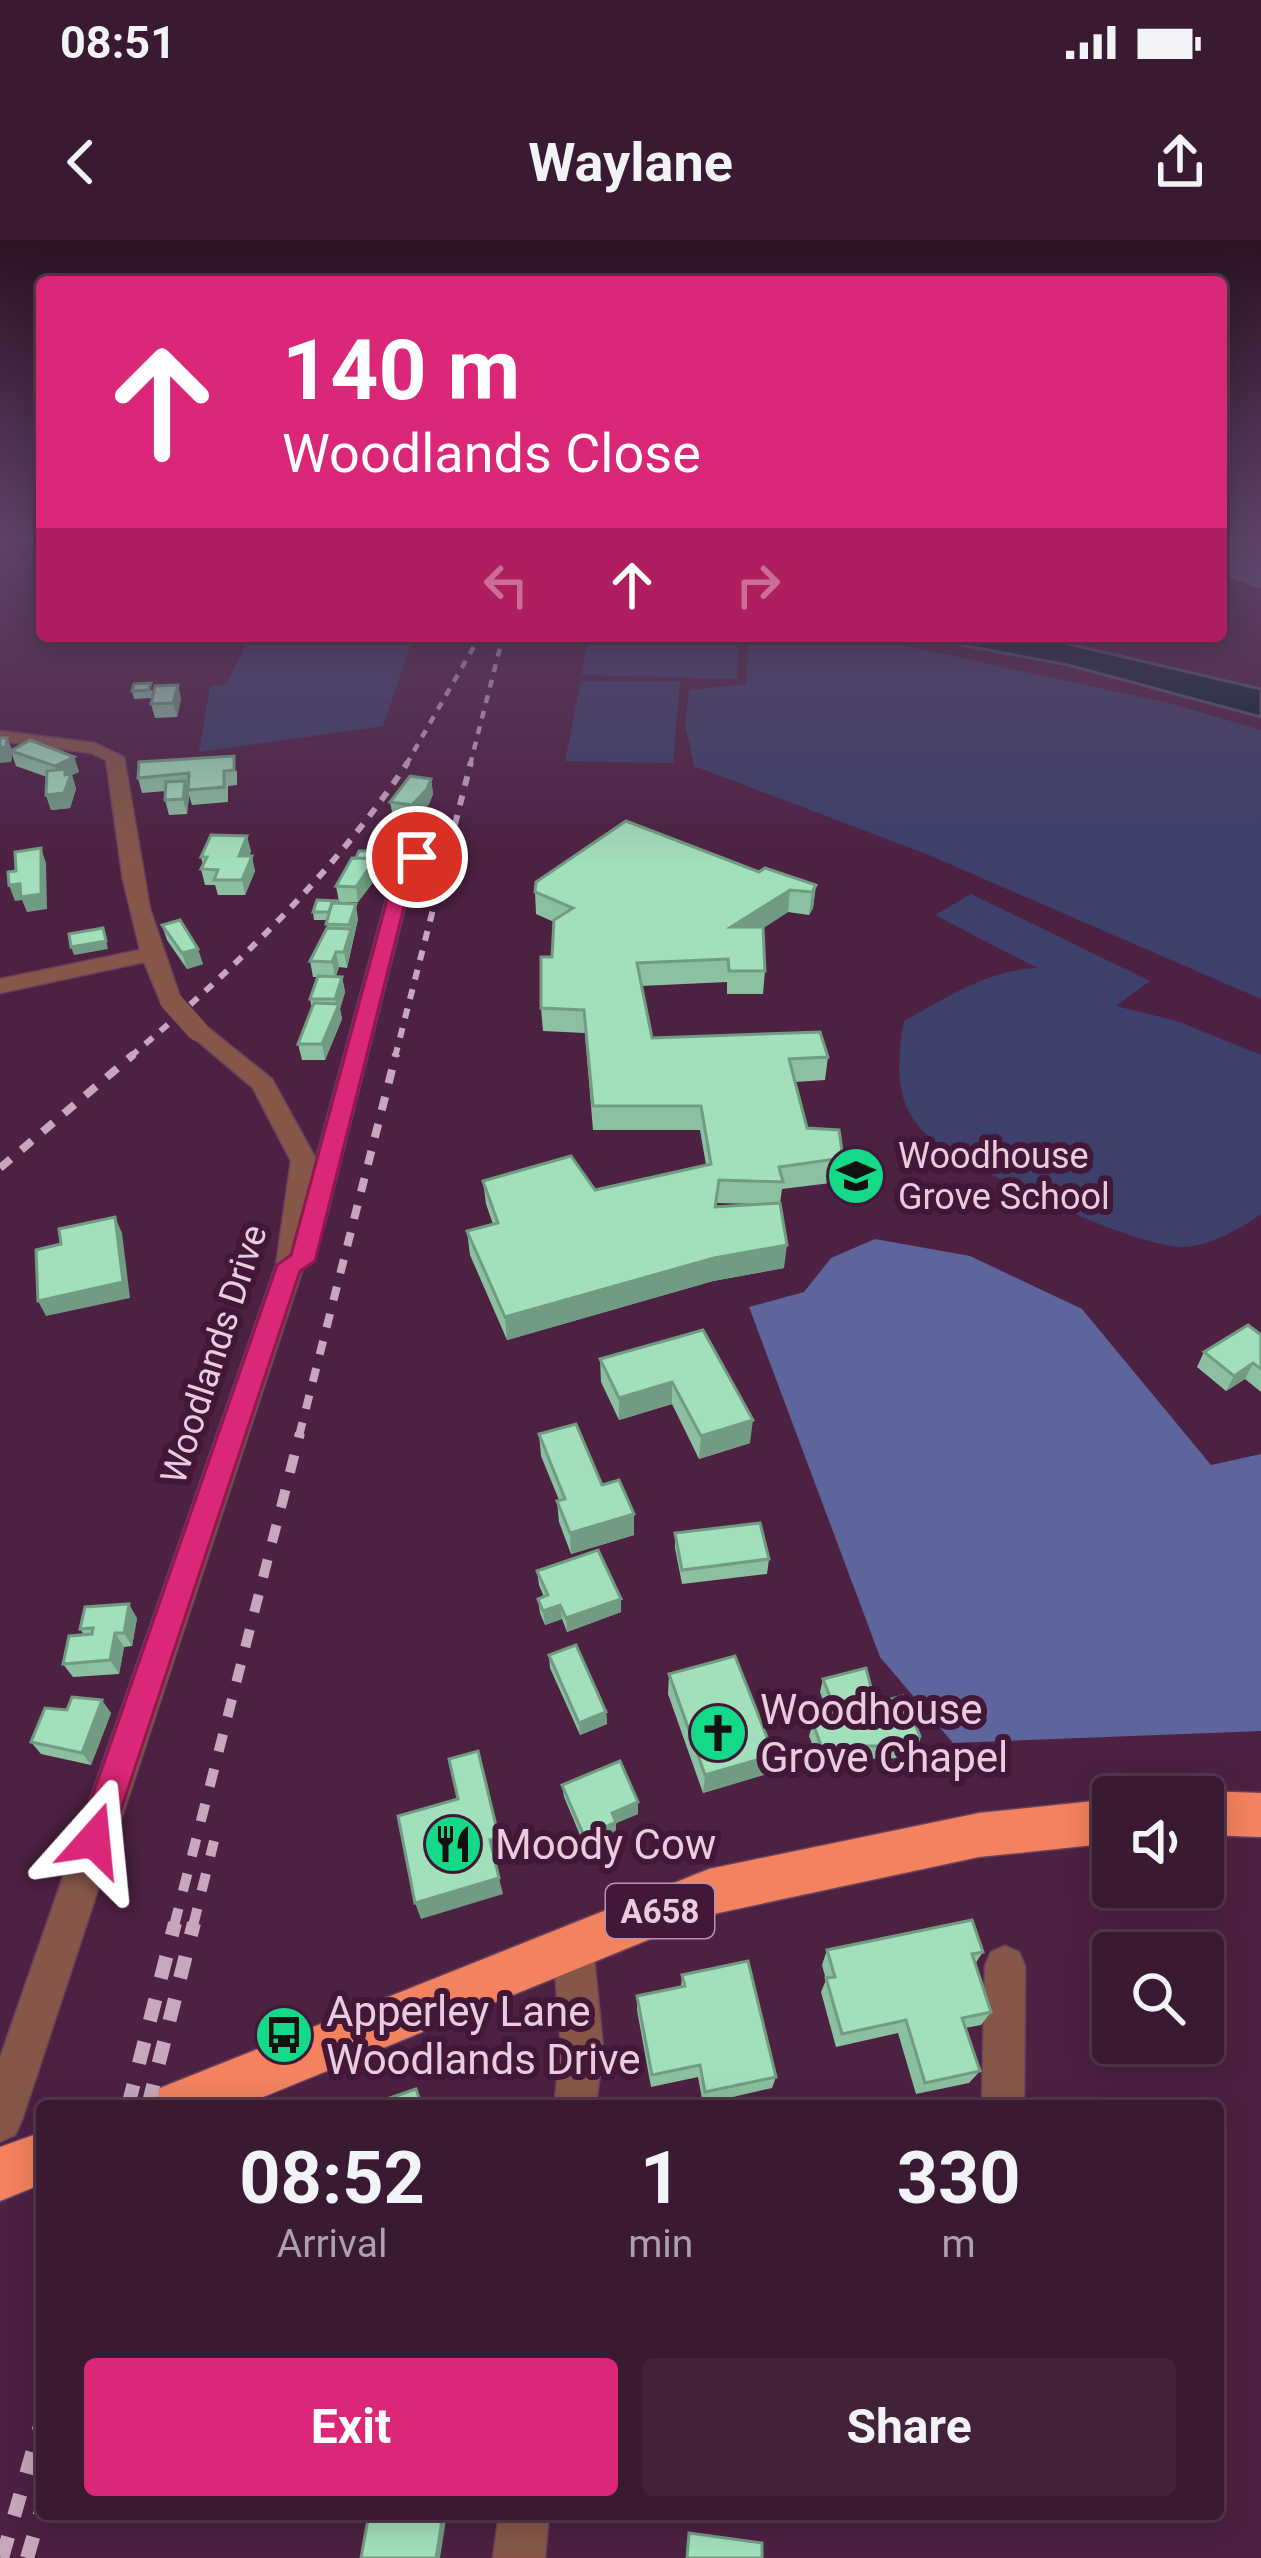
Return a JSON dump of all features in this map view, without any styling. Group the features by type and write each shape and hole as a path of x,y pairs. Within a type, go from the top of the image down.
{"highway":[{"path":"1224,1814 1261,1815"},
{"name":"A658","path":"194,2100 357,2038 709,1892 979,1834 1092,1824"}],"street":[{"name":"Woodlands Drive","path":"0,736 95,748 115,757 120,830 150,954 170,1000 263,1084 304,1161 290,1265 13,2155"},
{"path":"290,1265 302,1261 396,900 406,892 428,821"},
{"path":"0,986 150,954"},
{"path":"574,1948 582,2047 576,2100"},
{"path":"1003,2100 1006,1966"},
{"path":"519,2558 523,2520"}],"shaded area":[{"path":"246,645 411,645 383,726 199,752 210,686 226,684"},
{"path":"586,645 738,645 737,679 581,675"},
{"path":"748,645 903,645 1169,703 1261,730 1261,999 924,853 694,766 685,724 689,690 746,684"},
{"path":"962,645 1074,645 1261,689 1261,717 1068,665"},
{"path":"581,681 680,681 673,763 565,761"},
{"path":"971,894 1150,981 1116,1006 1177,1021 1261,1055 1261,1214 1204,1243 1161,1244 1051,1204 945,1148 922,1130 906,1107 900,1083 904,1021 985,979 1037,968 935,915"},
{"path":"875,1239 970,1256 1082,1309 1211,1465 1261,1454 1261,1731 953,1743 880,1657 749,1307 804,1292 831,1258"}],"building":[{"path":"151,683 149,690 132,691 134,684"},
{"path":"178,685 173,703 151,704 155,686"},
{"path":"30,740 74,757 55,766 11,751"},
{"path":"234,756 234,770 224,771 224,787 188,790 189,773 138,778 139,762"},
{"path":"65,769 65,775 71,774 64,793 46,795 47,771"},
{"path":"410,776 431,779 427,789 412,805 390,802"},
{"path":"185,781 183,799 165,800 166,782"},
{"path":"626,821 759,872 765,868 816,885 812,892 790,890 731,927 763,927 765,971 729,971 728,959 637,963 652,1038 820,1032 828,1057 789,1059 807,1128 839,1130 843,1158 779,1167 783,1182 719,1180 715,1207 780,1203 787,1245 714,1258 505,1317 467,1231 498,1223 483,1181 571,1156 595,1190 711,1164 701,1106 593,1106 584,1010 541,1008 541,957 552,957 554,920 573,908 535,892 536,882"},
{"path":"374,832 409,832 406,844 372,844"},
{"path":"211,835 247,836 239,856 252,856 242,880 214,880 218,870 201,869"},
{"path":"41,848 41,894 21,897 20,884 9,885 8,872 16,871 15,852"},
{"path":"359,851 374,851 371,859 356,858"},
{"path":"352,858 384,859 382,866 371,865 356,887 336,886"},
{"path":"317,900 338,901 329,912 313,912"},
{"path":"332,903 356,904 349,925 326,924"},
{"path":"180,920 198,949 182,953 162,925"},
{"path":"103,928 106,941 71,947 69,934"},
{"path":"327,928 351,929 344,952 336,952 332,962 310,961"},
{"path":"318,976 342,977 335,999 310,999"},
{"path":"314,1003 339,1004 322,1044 298,1044"},
{"path":"115,1217 123,1282 38,1301 36,1250 61,1244 59,1229"},
{"path":"1248,1325 1261,1335 1261,1369 1253,1363 1234,1376 1204,1352"},
{"path":"703,1330 753,1420 701,1436 672,1382 619,1398 600,1359"},
{"path":"576,1424 602,1485 619,1480 634,1514 570,1533 557,1501 565,1499 539,1434"},
{"path":"760,1523 769,1559 682,1570 675,1533"},
{"path":"598,1550 621,1599 566,1618 560,1605 543,1611 538,1599 548,1595 537,1571"},
{"path":"129,1604 124,1633 115,1633 110,1660 63,1664 69,1636 92,1634 93,1628 80,1629 85,1607"},
{"path":"576,1645 606,1712 579,1723 549,1655"},
{"name":"Woodhouse Grove Chapel","path":"735,1656 774,1755 705,1775 669,1674"},
{"path":"866,1668 875,1703 903,1696 920,1736 916,1746 866,1746 825,1757 813,1723 849,1714 846,1706 835,1709 823,1679"},
{"path":"72,1697 102,1700 82,1753 31,1742 45,1708 67,1710"},
{"name":"Moody Cow","path":"478,1751 499,1838 490,1840 499,1878 415,1903 398,1816 458,1799 449,1759"},
{"path":"620,1761 638,1802 612,1813 616,1822 584,1836 562,1785"},
{"path":"972,1920 983,1952 972,1954 991,2012 962,2018 980,2071 925,2083 906,2020 842,2034 826,1978 835,1977 827,1950"},
{"path":"748,1961 776,2077 705,2092 700,2065 652,2075 637,1996 685,1986 682,1975"},
{"path":"416,2089 420,2100 384,2100"},
{"path":"368,2520 442,2520 436,2558 361,2558"},
{"path":"689,2533 762,2543 762,2558 687,2558"}],"railway":[{"path":"407,764 475,645"},
{"path":"470,765 501,645"},
{"path":"395,1057 471,762"},
{"path":"130,1057 315,882 407,764"},
{"path":"0,1168 134,1054"},
{"path":"299,1436 396,1054"},
{"path":"174,1926 300,1433"},
{"path":"193,1926 214,1841"},
{"path":"130,2100 175,1923"},
{"path":"150,2100 194,1923"},
{"path":"2,2558 36,2440"},
{"path":"27,2558 38,2520"}],"place":[{"name":"Woodhouse Grove School","path":"856,1176"},
{"name":"Woodhouse Grove Chapel","path":"718,1733"},
{"name":"Moody Cow","path":"453,1844"},
{"name":"Apperley Lane Woodlands Drive","path":"284,2035"}],"route":[{"path":"94,1840 173,1596 290,1265 302,1261 396,900 406,892 417,857"}]}
